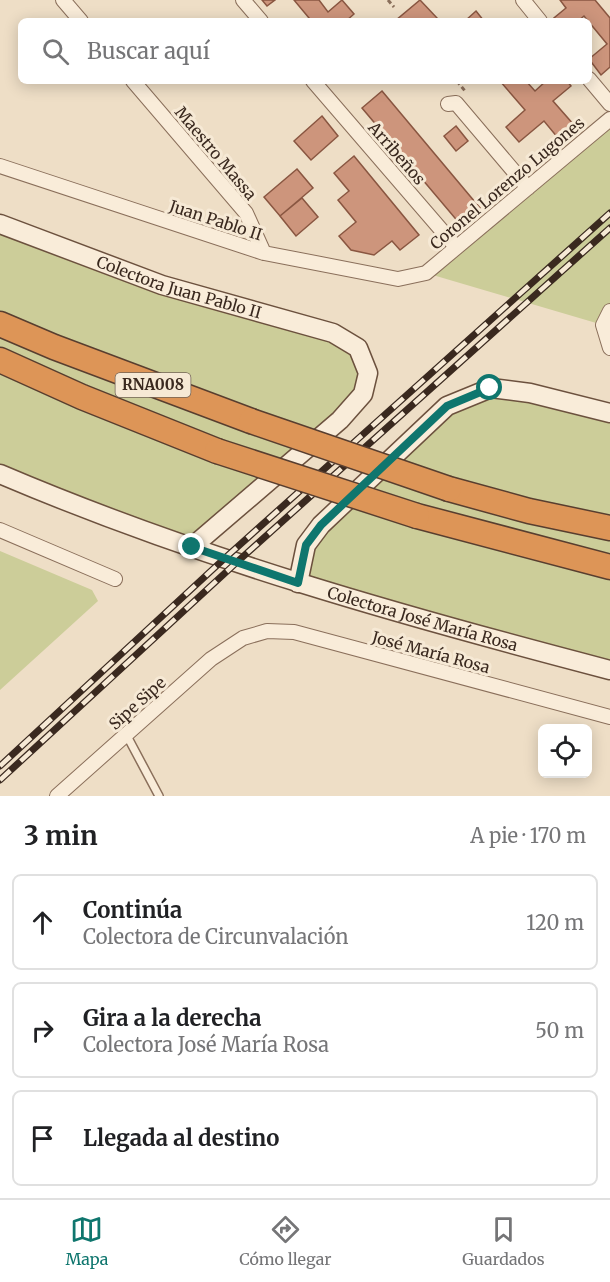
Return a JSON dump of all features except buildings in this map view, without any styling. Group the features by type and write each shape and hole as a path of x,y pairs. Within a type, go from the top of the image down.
{"highway":[{"path":"0,318 54,347"},
{"name":"RNA008","path":"0,324 54,347 251,421 449,489 529,511 610,528"},
{"name":"RNA008","path":"0,360 82,397 217,451 417,516 610,567"},
{"path":"0,373 82,397"}],"main road":[{"name":"Colectora Juan Pablo II","path":"0,224 162,285 333,333 358,348 368,373 363,394 340,420 192,547"},
{"path":"298,583 306,545 321,525 447,406 490,388 530,393 610,412"},
{"name":"Colectora José María Rosa","path":"0,474 192,547 298,583 423,621 610,670"}],"street":[{"path":"63,0 78,18"},
{"path":"243,0 258,18"},
{"path":"523,0 538,18"},
{"path":"592,83 610,104"},
{"name":"Maestro Massa","path":"136,84 246,213 264,253"},
{"name":"Arribeños","path":"316,84 456,247"},
{"path":"447,104 456,103 528,188"},
{"name":"Coronel Lorenzo Lugones","path":"426,273 610,119"},
{"name":"Juan Pablo II","path":"0,166 264,253 398,279 426,273"},
{"path":"610,311 603,325 610,348"},
{"path":"0,530 115,579"},
{"name":"José María Rosa","path":"243,638 267,631 294,632 610,717"},
{"name":"Sipe Sipe","path":"57,796 211,659 243,638"}],"lane":[{"path":"126,734 159,796"}],"path":[{"path":"388,0 394,7"}],"green space":[{"path":"610,119 610,311 603,325 426,273"},
{"path":"0,224 358,348 363,394 192,547 0,474"},
{"path":"491,388 610,413 610,670 298,583 306,545 447,406"},
{"path":"0,551 92,590 98,601 0,690"}],"railway":[{"path":"0,766 225,558 610,213"},
{"path":"0,780 237,562 610,228"}],"route":[{"path":"192,547 298,583 306,545 321,525 447,406 490,388"}]}
